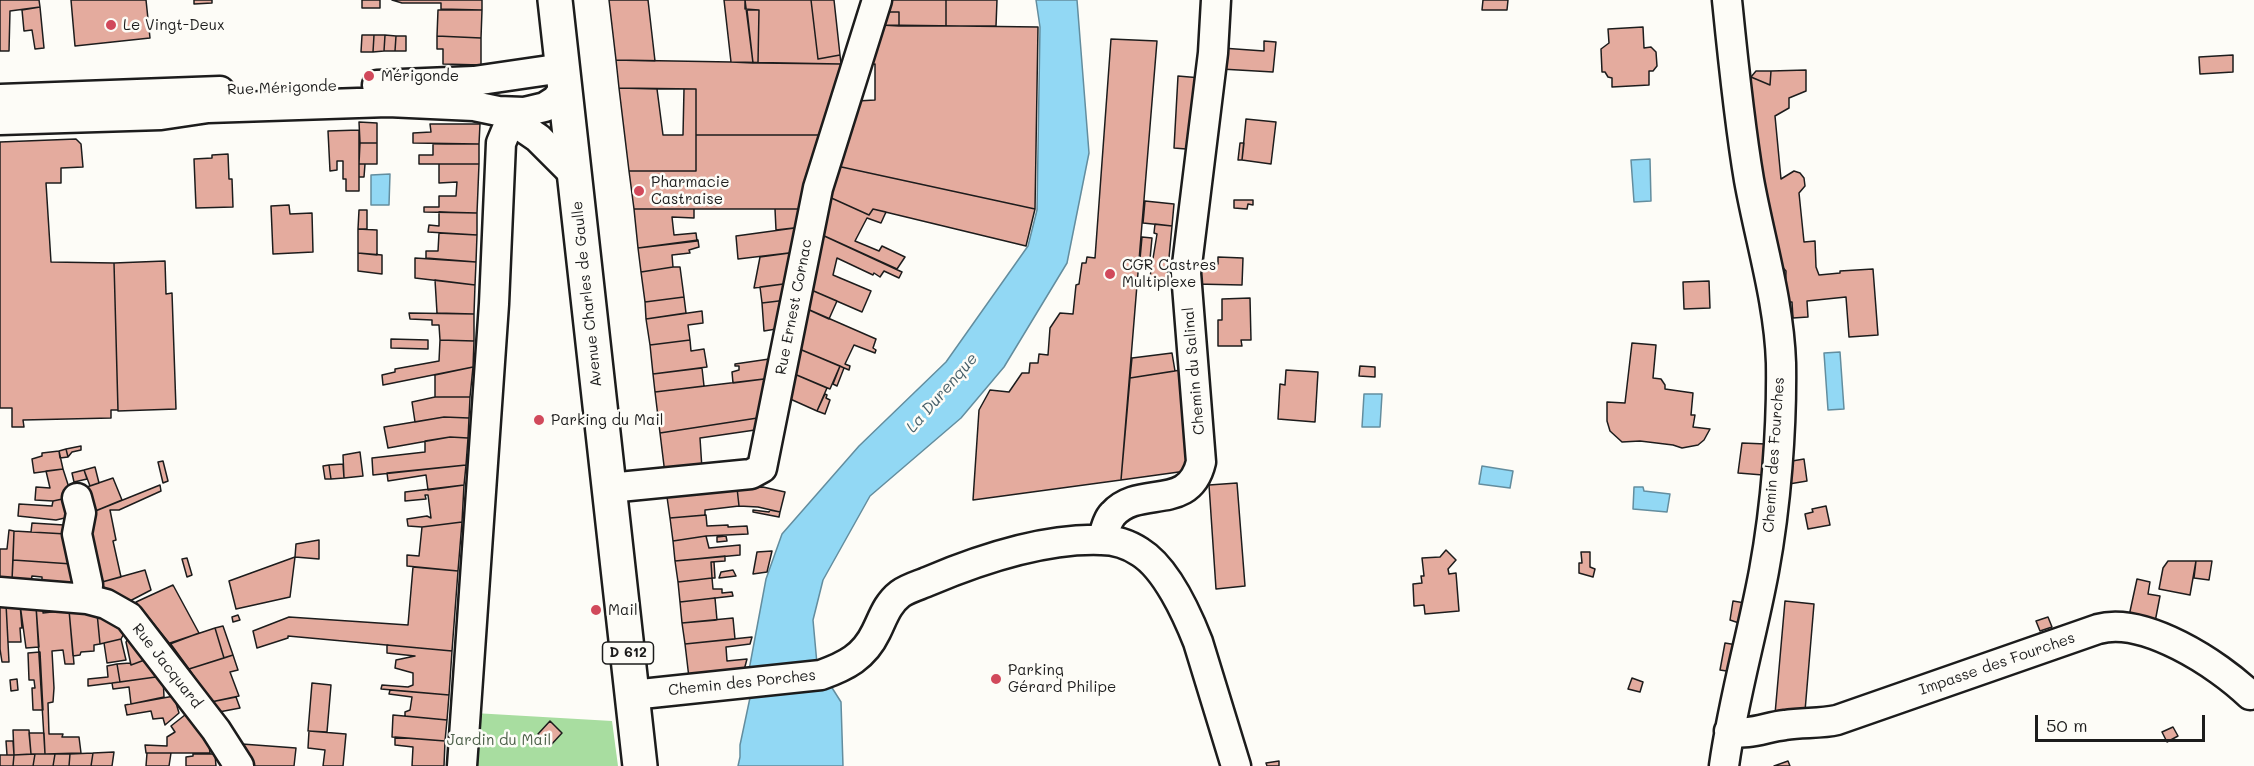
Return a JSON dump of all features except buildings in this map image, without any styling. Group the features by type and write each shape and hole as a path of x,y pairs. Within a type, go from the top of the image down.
{"main road":[{"name":"Avenue Charles de Gaulle","path":"555,0 640,766"}],"street":[{"name":"Rue Ernest Cornac","path":"609,488 751,474 762,468 818,188 850,80 877,0"},
{"name":"Chemin du Salinal","path":"1102,540 1110,518 1118,509 1130,503 1172,494 1184,489 1197,477 1201,462 1186,273 1213,53 1216,0"},
{"name":"Chemin des Fourches","path":"1724,766 1729,731 1765,568 1775,485 1780,402 1777,317 1749,179 1727,0"},
{"name":"Rue Mérigonde","path":"0,99 564,78"},
{"path":"512,114 545,107 556,100 564,78"},
{"name":"Rue Mérigonde","path":"0,120 161,116 208,108 388,102 474,106 512,114"},
{"path":"512,114 573,174"},
{"path":"462,766 494,304 501,143 512,114"},
{"path":"77,498 81,513 77,534 88,585 87,599"},
{"name":"Chemin des Porches","path":"632,695 821,675 846,666 869,646 886,609 901,593 947,573 1000,556 1067,542 1102,540 1121,543 1141,552 1157,568 1170,587 1191,623 1235,763"},
{"name":"Rue Jacquard","path":"0,592 87,599 121,612 136,624 216,730 239,766"},
{"name":"Impasse des Fourches","path":"1729,731 1740,734 1786,724 1837,720 2098,628 2114,625 2146,630 2169,641 2218,668 2250,695"}],"green space":[{"name":"Jardin du Mail","path":"474,713 612,721 618,766 471,766"}],"water":[{"name":"La Durenque","path":"1036,0 1077,0 1089,153 1067,263 1004,367 961,418 870,496 823,580 813,620 817,664 841,702 843,766 738,766 751,693 749,670 766,579 782,534 859,446 946,362 1028,246 1037,210 1040,27"},
{"path":"1650,159 1651,201 1634,202 1631,160"},
{"path":"390,174 389,205 371,205 371,175"},
{"path":"1840,352 1844,409 1828,410 1824,353"},
{"path":"1364,394 1382,394 1380,427 1362,427"},
{"path":"1482,466 1513,471 1510,488 1479,484"},
{"path":"1634,487 1643,487 1644,491 1670,494 1667,512 1633,509"}],"place":[{"name":"Le Vingt-Deux","path":"111,25"},
{"name":"Mérigonde","path":"369,76"},
{"name":"Pharmacie Castraise","path":"639,191"},
{"name":"CGR Castres Multiplexe","path":"1110,274"},
{"name":"Parking du Mail","path":"539,420"},
{"name":"Mail","path":"596,610"},
{"name":"Parking Gérard Philipe","path":"996,679"}]}
